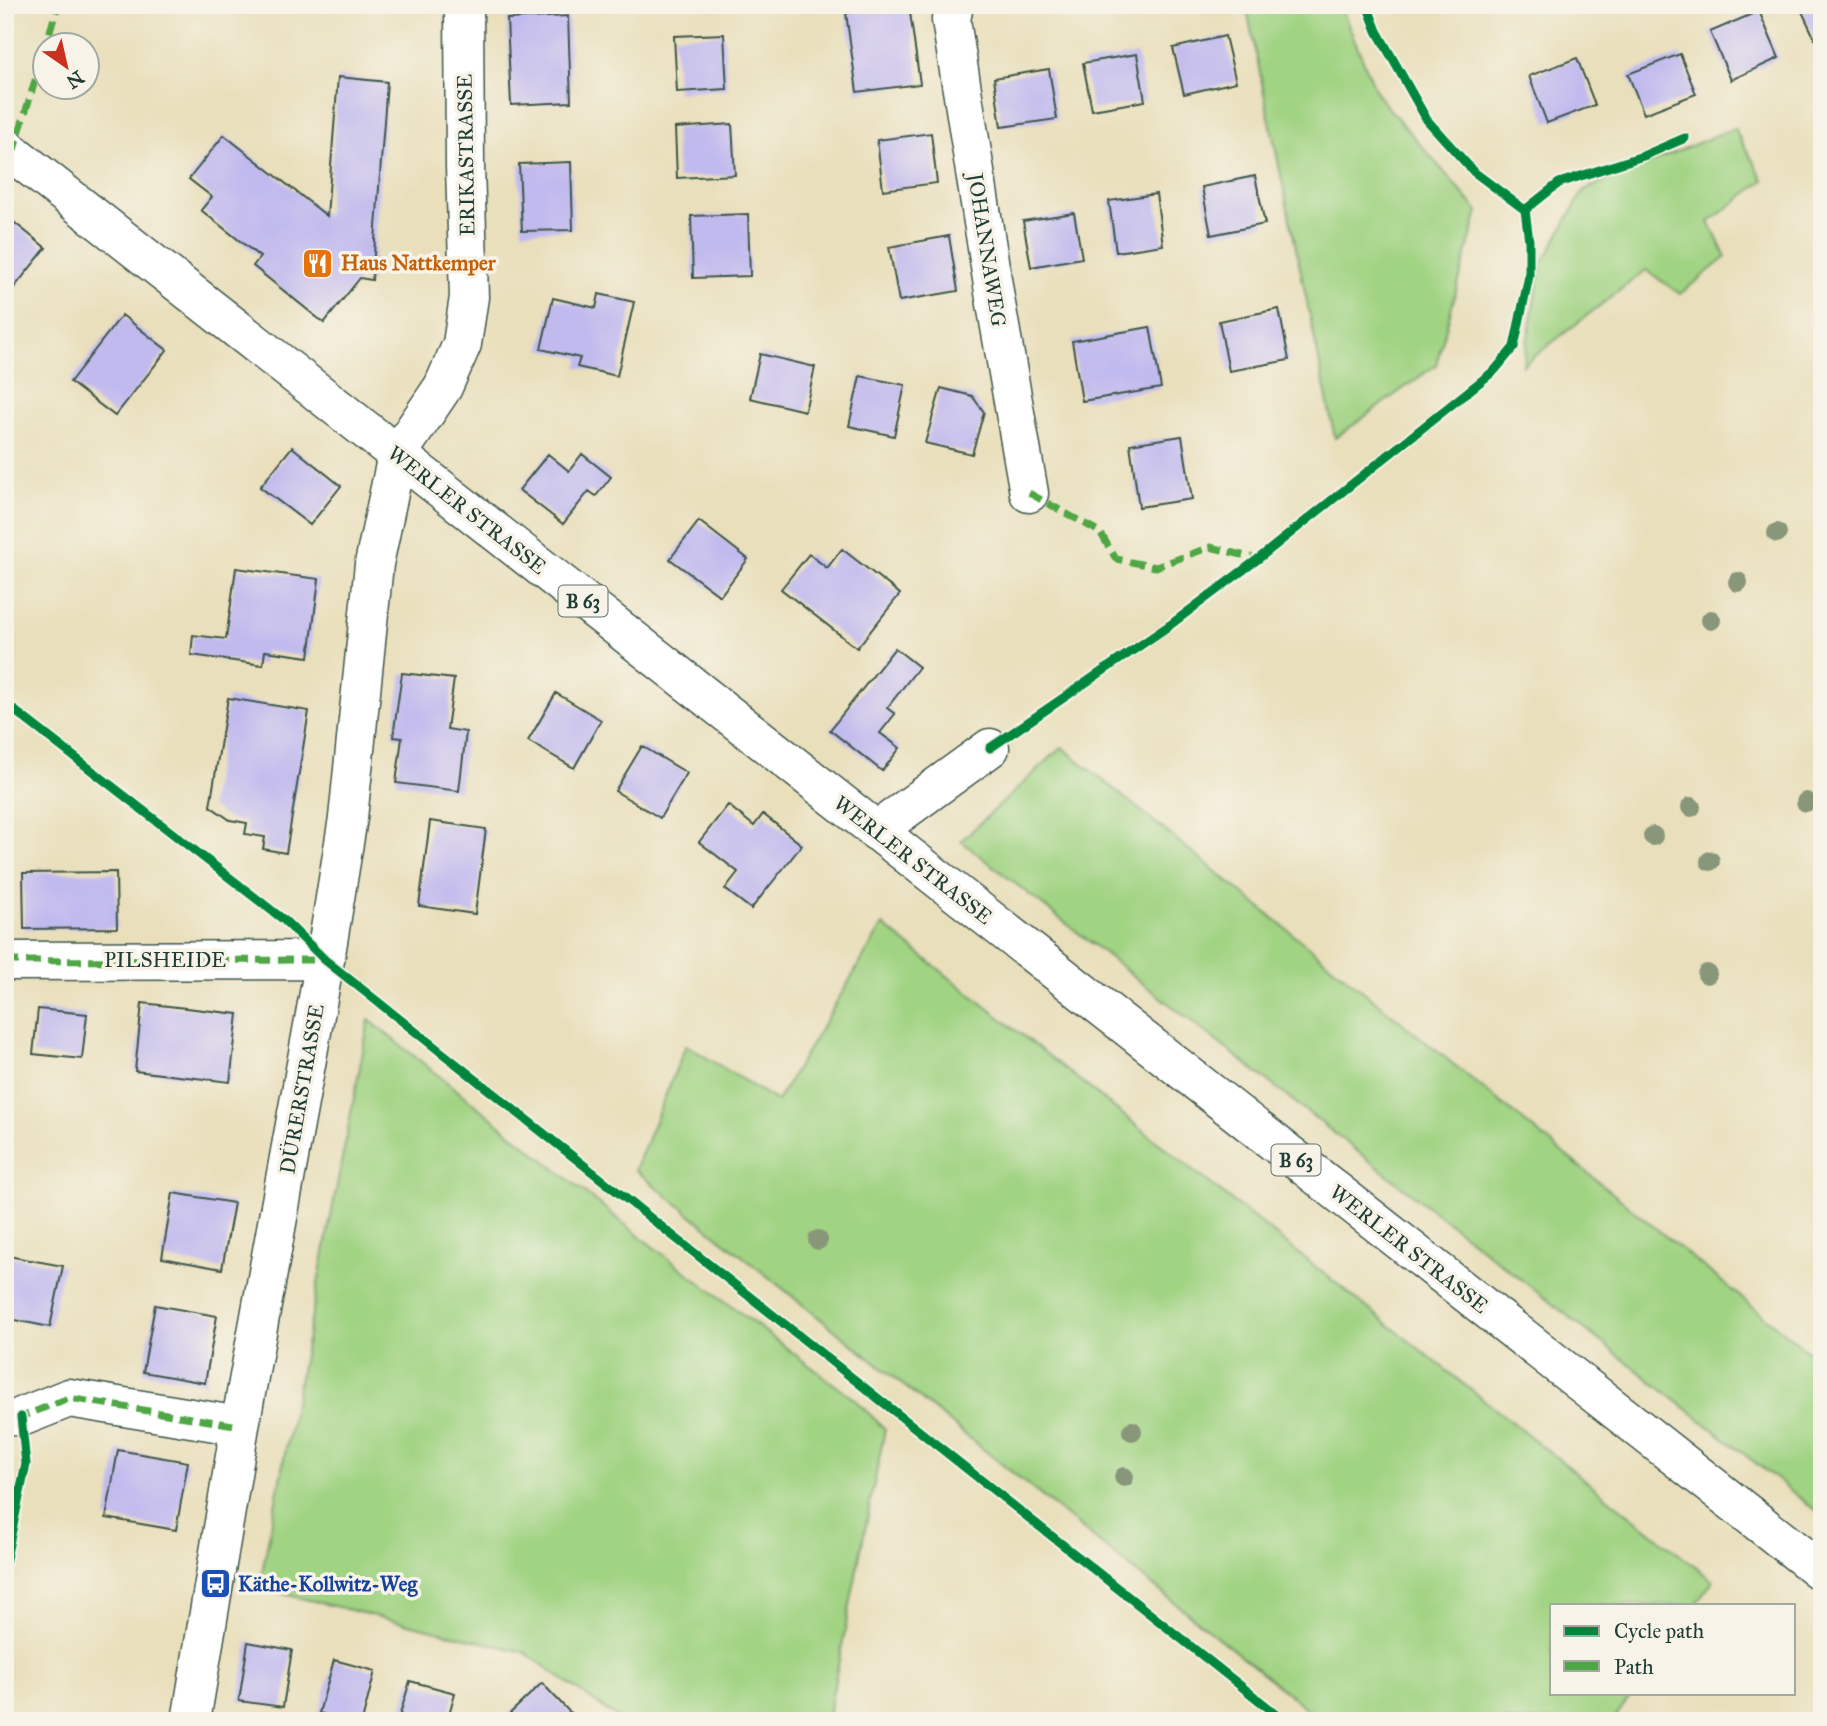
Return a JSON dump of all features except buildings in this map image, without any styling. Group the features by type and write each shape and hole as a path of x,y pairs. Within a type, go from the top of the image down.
{"street":[{"name":"ERIKASTRASSE","path":"397,455 443,387 462,344 469,297 464,5"},
{"name":"JOHANNAWEG","path":"954,5 951,20 1029,493"},
{"name":"WERLER STRASSE","path":"5,147 1822,1572"},
{"name":"DÜRERSTRASSE","path":"191,1721 240,1426 325,960 348,818 374,564 397,455"},
{"path":"876,831 990,748"},
{"name":"PILSHEIDE","path":"5,961 325,960"},
{"path":"21,1417 69,1398 240,1426"}],"green space":[{"path":"1246,5 1340,5 1378,96 1478,211 1436,365 1335,438"},
{"path":"1734,128 1764,180 1709,222 1726,257 1680,294 1646,270 1523,365 1541,266 1584,190"},
{"path":"1062,747 1822,1363 1822,1515 961,841"},
{"path":"883,925 1713,1581 1696,1604 1550,1604 1550,1694 1632,1694 1613,1721 1322,1721 635,1170 686,1045 777,1101"},
{"path":"369,1020 647,1242 855,1400 885,1429 827,1721 622,1721 524,1652 259,1588"}],"marked path":[{"path":"13,153 58,5"},
{"path":"1029,493 1100,532 1116,559 1156,567 1210,547 1258,559"},
{"path":"5,961 324,960"},
{"path":"22,1423 21,1417 69,1398 240,1426"}],"cycle path":[{"path":"1367,5 1377,31 1427,120 1474,172 1525,210"},
{"path":"990,748 1170,625 1258,559 1495,370 1514,347 1529,276 1529,241 1525,210 1559,183 1643,156 1685,138"},
{"path":"5,703 284,920 325,960 1285,1721"},
{"path":"5,1563 26,1464 21,1417"}],"place":[{"name":"Haus Nattkemper","path":"318,263"},
{"name":"Käthe-Kollwitz-Weg","path":"215,1584"}]}
